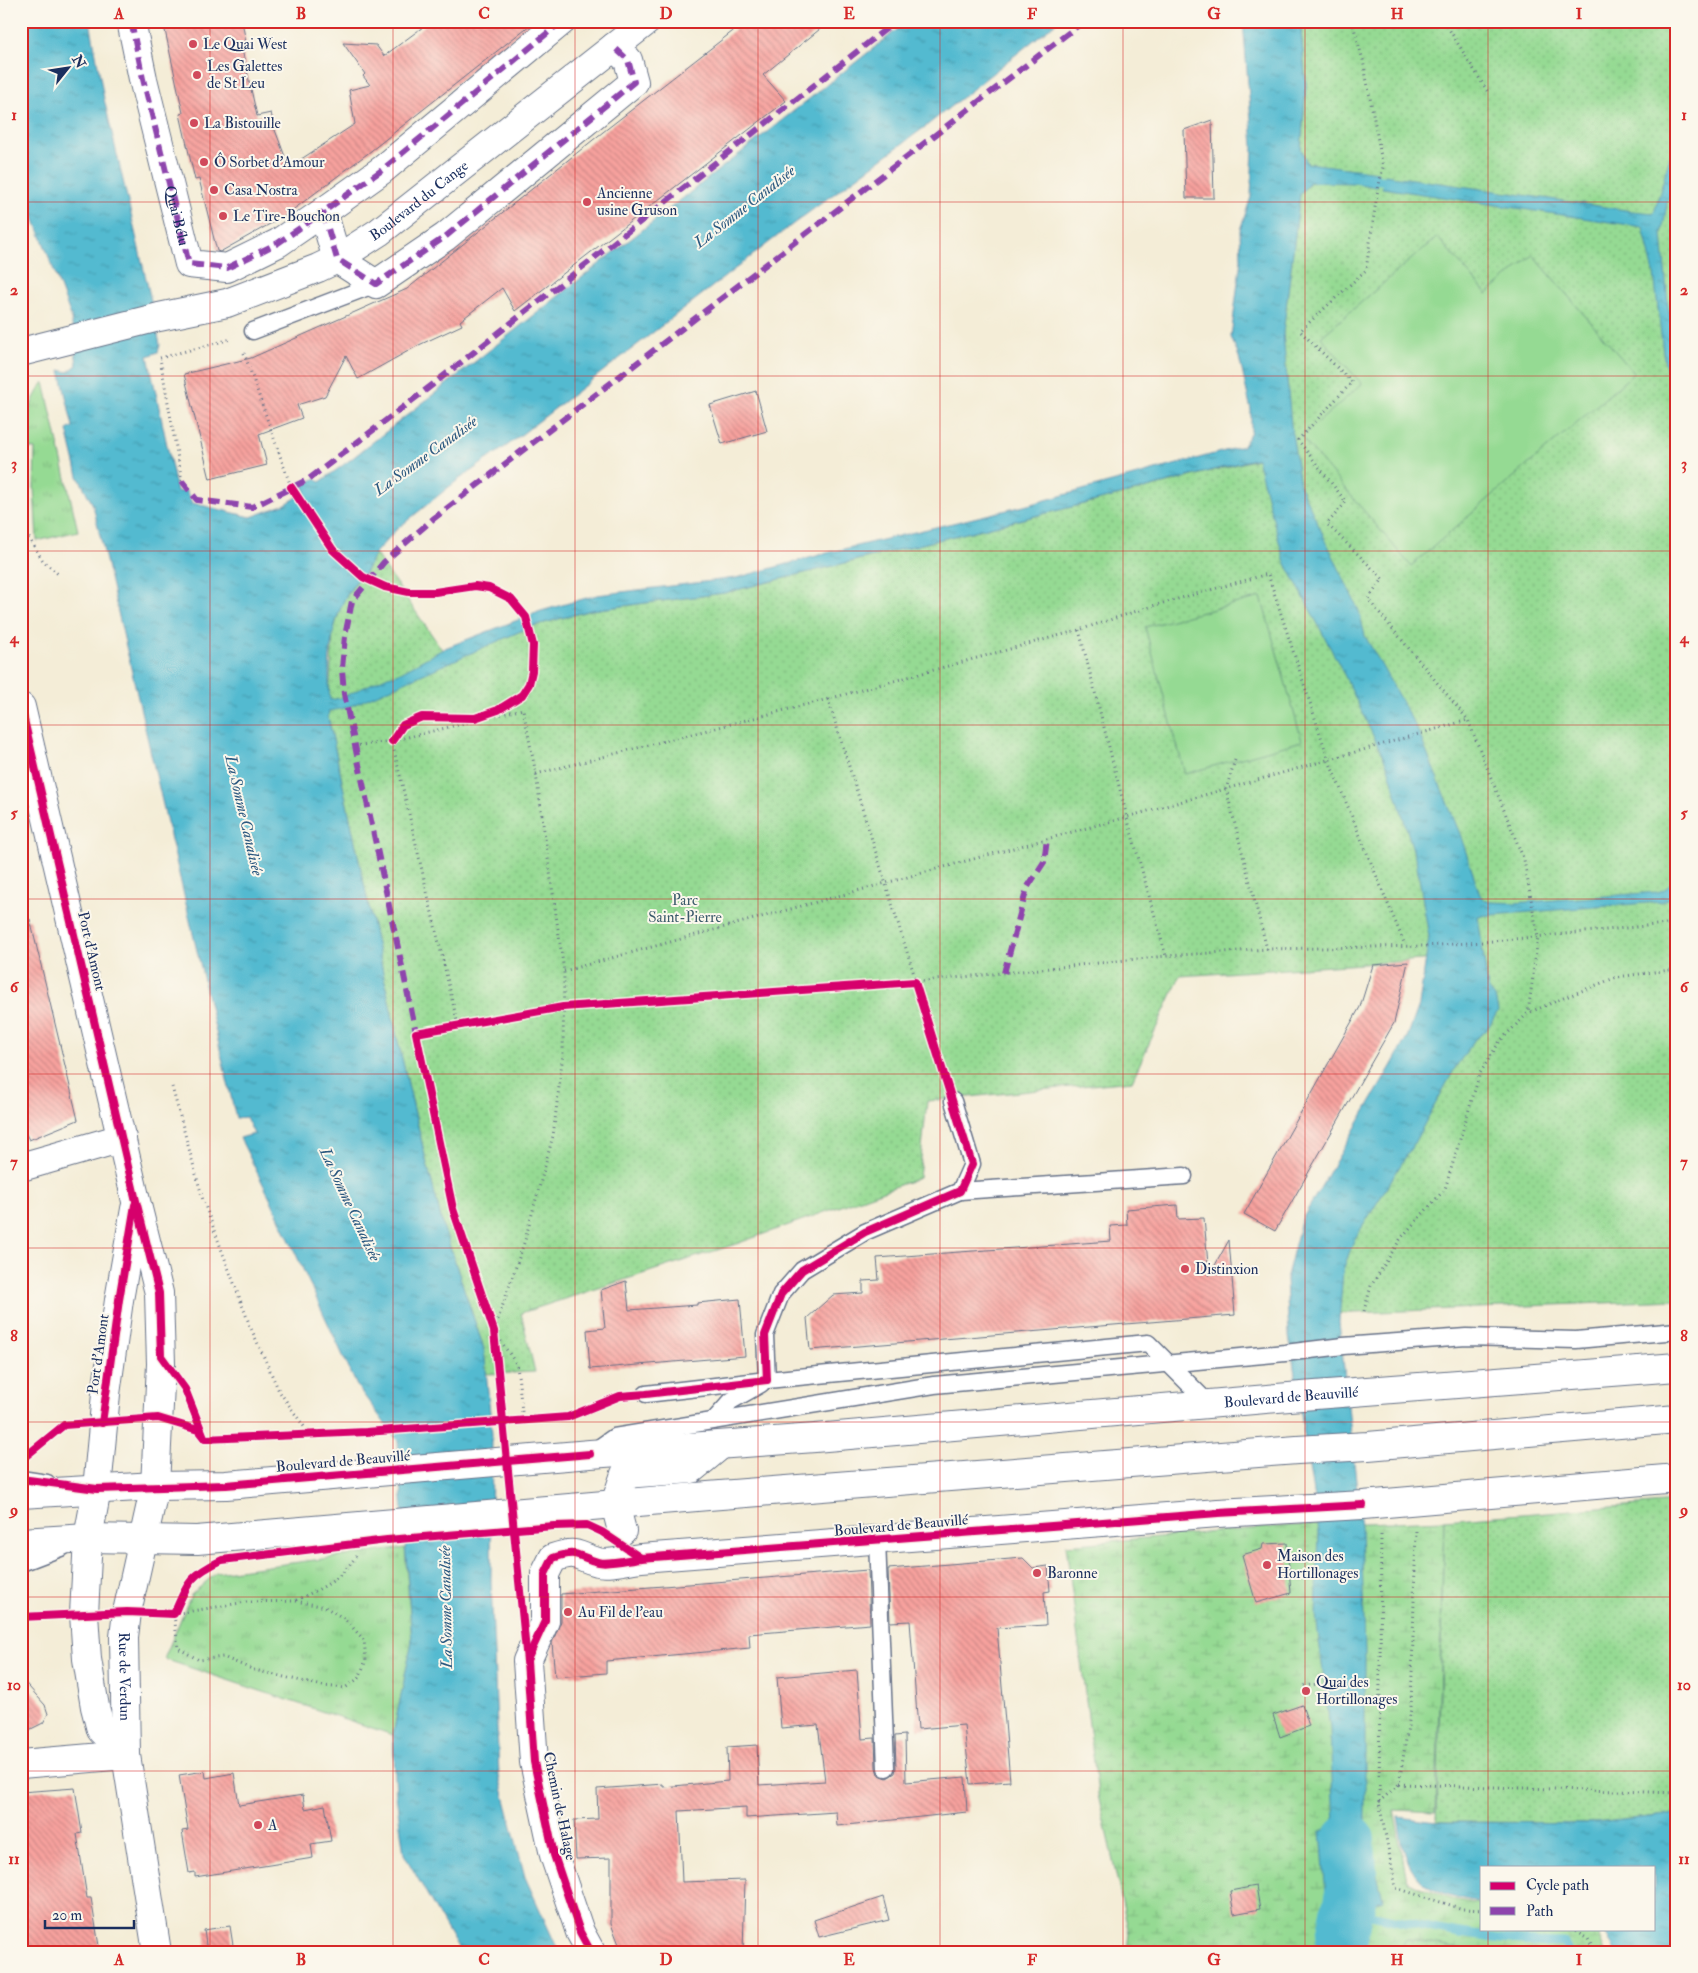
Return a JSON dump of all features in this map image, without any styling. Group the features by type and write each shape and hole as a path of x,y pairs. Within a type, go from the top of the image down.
{"street":[{"name":"Quai Bélu","path":"131,21 143,79 189,264 227,268 278,243 323,212"},
{"path":"562,21 382,170 323,212 337,259 376,284 445,236 634,82 628,60 614,47"},
{"name":"Boulevard du Cange","path":"21,352 159,317 227,303 337,259 379,232 647,21"},
{"name":"Port d'Amont","path":"21,707 160,1300 161,1364 155,1486 143,1539"},
{"path":"21,1167 122,1138"},
{"name":"Port d'Amont","path":"88,1538 97,1489 106,1394 120,1290 136,1200"},
{"name":"Boulevard de Beauvillé","path":"21,1494 155,1486 226,1485 559,1457 590,1454 717,1433 1209,1404 1677,1367"},
{"path":"21,1542 88,1538 197,1540 603,1505 1368,1446 1677,1419"},
{"path":"603,1505 625,1474 692,1469 717,1433"},
{"name":"Boulevard de Beauvillé","path":"527,1661 545,1621 545,1574 553,1558 569,1553 584,1556 599,1563 641,1558 1218,1513 1353,1505 1677,1478"},
{"path":"603,1505 641,1558"},
{"name":"Rue de Verdun","path":"88,1538 84,1614 87,1659 95,1707 101,1730 126,1755"},
{"name":"Rue de Verdun","path":"143,1539 125,1628 126,1755 157,1952"},
{"name":"Chemin de Halage","path":"527,1661 534,1762 554,1855 580,1932 591,1952"},
{"path":"21,1764 126,1755"}],"lane":[{"path":"253,331 376,284"},
{"path":"953,1101 972,1164 960,1191"},
{"path":"768,1380 765,1335 781,1294 802,1270 865,1232 960,1191 1184,1176"},
{"path":"717,1433 934,1384 1285,1353 1343,1346 1466,1337 1576,1340 1677,1331"},
{"path":"646,1394 768,1380 1148,1343 1209,1404"},
{"path":"717,1433 731,1401 768,1380"},
{"path":"21,1479 97,1489"},
{"path":"21,1563 88,1538"},
{"path":"877,1540 886,1768"}],"path":[{"path":"1352,21 1362,60 1383,167 1377,194 1366,270 1300,331 1352,382 1298,440 1346,502 1327,524 1383,579 1368,599 1468,720 1524,860 1538,937 1528,1013"},
{"path":"1447,21 1449,29 1489,94"},
{"path":"182,481 160,358 230,340"},
{"path":"241,346 291,487"},
{"path":"21,525 43,561 58,574"},
{"path":"536,774 828,699 1079,630 1149,607 1268,574 1329,760 1405,945"},
{"path":"1079,630 1127,817 1166,956"},
{"path":"828,699 953,1101"},
{"path":"354,746 392,741 523,709 536,774 564,971 563,1054 552,1136 525,1240 494,1331 517,1365 523,1421"},
{"path":"564,971 1127,817 1468,720"},
{"path":"392,741 458,1026"},
{"path":"1235,760 1226,789 1267,948"},
{"path":"416,1033 563,1007 915,982 1166,956 1267,948 1497,941 1677,923"},
{"path":"1364,1311 1371,1286 1402,1238 1445,1189 1480,1073 1500,1041 1528,1013 1617,977 1677,969"},
{"path":"172,1087 203,1200 250,1326 279,1390 310,1435"},
{"path":"21,1460 64,1425"},
{"path":"1379,1802 1399,1784 1411,1708 1416,1526 1413,1499"},
{"path":"1381,1535 1379,1802 1396,1888 1463,1909 1480,1910"},
{"path":"296,1601 325,1607 344,1619 364,1640 366,1660 359,1678 344,1688 323,1686 254,1670 224,1657 199,1660 178,1648 174,1614 246,1602 296,1601 325,1587 348,1570 360,1550"},
{"path":"23,1582 29,1618"},
{"path":"1304,1686 1324,1683"},
{"path":"1399,1784 1677,1793"},
{"path":"1573,1930 1588,1939 1595,1952"}],"green space":[{"name":"Parc Saint-Pierre","path":"1300,21 1677,21 1677,1300 1329,1314 1333,1252 1468,957 1180,976 1132,1081 927,1101 919,1178 736,1244 521,1313 535,1372 486,1374 484,1349 443,1226 426,1160 396,1033 328,716 333,632 342,603 358,579 363,577 375,553 450,661 530,627 591,610 724,593 1140,490 1257,459 1285,368 1283,333 1300,194 1310,182 1307,163 1301,149 1306,85"},
{"path":"1437,237 1487,294 1533,255 1634,373 1411,566 1301,437 1362,384 1321,337"},
{"path":"44,382 78,531 37,541 34,487 35,449 24,448 31,406"},
{"path":"1261,597 1302,741 1185,774 1145,627"},
{"path":"1677,1502 1677,1814 1596,1823 1437,1822 1444,1520"},
{"path":"1444,1520 1436,1812 1394,1810 1407,1881 1456,1900 1480,1904 1480,1930 1592,1930 1597,1932 1605,1952 1127,1952 1129,1933 1098,1794 1066,1545 1284,1526"},
{"path":"405,1548 412,1641 393,1735 164,1659 191,1595 216,1573"},
{"path":"1406,1939 1475,1952 1399,1952"}],"water":[{"name":"La Somme Canalisée","path":"21,21 90,21 104,99 160,345 158,352 148,356 177,492 186,491 192,503 251,517 284,505 306,492 303,486 316,478 320,482 350,460 908,21 1058,21 925,127 789,227 508,445 454,483 397,529 375,553 363,577 357,580 343,602 331,643 330,700 341,698 388,676 397,674 445,648 541,611 597,595 736,578 831,552 1024,506 1243,446 1251,432 1251,410 1239,357 1231,337 1241,259 1240,230 1251,197 1253,146 1243,21 1300,21 1306,85 1301,149 1307,163 1378,172 1376,187 1354,183 1310,182 1300,194 1283,333 1291,425 1300,486 1359,611 1365,636 1418,731 1460,834 1480,895 1484,900 1490,902 1515,903 1658,892 1671,883 1677,868 1677,890 1669,898 1660,902 1478,916 1488,988 1495,997 1498,1011 1486,1031 1475,1039 1455,1068 1413,1145 1354,1240 1343,1270 1339,1322 1361,1527 1365,1653 1365,1825 1383,1899 1348,1910 1328,1922 1321,1831 1334,1825 1330,1728 1316,1616 1319,1532 1289,1335 1286,1280 1301,1221 1408,1035 1419,1005 1429,937 1416,860 1388,767 1341,668 1284,560 1257,459 1254,459 1140,490 724,593 591,610 530,627 346,708 329,711 328,716 396,1033 426,1160 443,1226 484,1349 492,1434 491,1581 499,1776 525,1877 559,1952 460,1952 404,1854 396,1795 393,1735 412,1641 398,1441 357,1386 240,1138 254,1134 246,1117 236,1118 93,505 78,476 67,430 73,427 60,370 68,372 77,365 71,316 35,220 21,146"},
{"path":"1677,132 1677,174 1667,203 1662,234 1668,306 1677,352 1677,424 1663,353 1654,273 1643,227 1382,188 1385,175 1654,213"},
{"path":"1677,1814 1677,1952 1615,1952 1608,1937 1602,1930 1656,1930 1656,1866 1480,1866 1480,1902 1460,1898 1438,1891 1428,1885 1412,1870 1405,1854 1398,1817 1437,1822 1596,1823"}],"building":[{"path":"163,21 242,21 246,43 241,45 257,116 271,113 275,130 289,167 355,124 349,90 370,85 363,76 365,74 343,43 376,45 384,56 431,21 535,21 367,154 286,215 220,252 217,251 199,179 195,180 180,114 183,113"},
{"path":"746,21 830,21 763,75 786,101 515,311 502,288 460,321 462,325 419,345 358,379 346,356 325,396 297,405 302,418 259,434 267,465 210,479 184,374 251,358 407,289 603,132"},
{"path":"1212,120 1214,198 1186,198 1184,130"},
{"path":"756,391 767,431 722,444 710,405"},
{"path":"30,919 78,1120 29,1140 26,1134 21,1136 21,920"},
{"path":"1408,962 1394,1023 1275,1231 1244,1214 1360,1007 1373,965"},
{"path":"1177,1205 1178,1219 1204,1218 1209,1276 1229,1240 1235,1315 810,1350 807,1318 833,1295 863,1293 863,1281 879,1280 877,1258 1111,1241 1110,1226 1127,1225 1126,1209"},
{"path":"626,1281 629,1310 697,1305 697,1303 740,1299 745,1356 590,1369 587,1330 605,1328 601,1290"},
{"name":"Maison des Hortillonages","path":"1287,1543 1291,1593 1256,1603 1242,1555 1262,1549 1263,1544"},
{"path":"1023,1558 1033,1568 1048,1566 1050,1591 1044,1592 1046,1625 997,1628 1010,1781 970,1784 964,1725 918,1729 910,1621 890,1622 888,1569"},
{"path":"868,1570 870,1624 749,1634 750,1648 606,1661 606,1673 555,1677 552,1643 561,1621 561,1594"},
{"path":"857,1670 862,1739 875,1738 878,1774 887,1778 895,1773 895,1736 905,1735 906,1782 965,1777 967,1812 837,1826 836,1812 746,1818 746,1807 679,1811 682,1882 745,1880 743,1952 622,1952 611,1924 611,1858 576,1859 574,1820 598,1819 597,1789 663,1784 663,1787 728,1781 727,1747 757,1745 759,1785 825,1781 818,1725 781,1728 777,1677"},
{"path":"21,1678 45,1705 48,1714 43,1723 21,1734"},
{"path":"1302,1705 1309,1726 1280,1737 1273,1715"},
{"name":"A","path":"205,1771 206,1778 234,1773 239,1805 303,1795 305,1809 325,1805 331,1841 311,1844 313,1858 195,1877 195,1872 189,1873 182,1831 188,1830 179,1775"},
{"path":"75,1788 82,1833 77,1834 87,1898 91,1898 100,1952 21,1952 21,1792"},
{"path":"1256,1886 1260,1909 1234,1914 1230,1891"},
{"path":"883,1897 889,1920 819,1937 814,1920"},
{"path":"230,1926 234,1952 207,1952 204,1930"}],"waterway":[{"path":"1365,178 1395,182"},
{"path":"1339,1952 1352,1889 1349,1840"},
{"path":"1348,1910 1482,1937 1564,1943 1568,1952"}],"marked path":[{"path":"131,21 143,79 189,264 227,268 278,243 323,212"},
{"path":"562,21 382,170 323,212 337,259 376,284 445,237 634,82 628,60 614,47"},
{"path":"182,481 197,500 252,507 309,479 427,389 896,21"},
{"path":"417,1037 344,694 342,669 345,636 352,601 384,562 433,519 1084,21"},
{"path":"1004,973 1027,888 1044,862 1047,839"}],"cycle path":[{"path":"291,487 333,550 363,577 385,587 409,592 435,592 475,586 489,588 511,599 526,617 533,645 532,671 529,684 522,695 498,710 475,718 422,717 403,725 392,741"},
{"path":"21,707 159,1293 161,1356 185,1389 204,1437"},
{"path":"21,1460 64,1425 158,1418 198,1430 205,1439 366,1432 568,1417 620,1396 767,1380 765,1335 781,1294 802,1270 865,1232 960,1191 972,1164 915,982 563,1007 416,1033 453,1209 494,1331 527,1661 534,1762 554,1855 580,1932 591,1952"},
{"path":"102,1423 119,1300 135,1205"},
{"path":"21,1479 97,1489 226,1485 590,1454"},
{"path":"527,1660 545,1621 545,1574 553,1558 568,1554 577,1554 591,1560 607,1563 641,1558 1218,1513 1363,1505"},
{"path":"21,1617 127,1612 174,1614 183,1594 196,1575 222,1560 387,1540 587,1525 602,1532 641,1558"}],"place":[{"name":"Le Quai West","path":"193,44"},
{"name":"Les Galettes de St Leu","path":"197,75"},
{"name":"La Bistouille","path":"194,123"},
{"name":"Ô Sorbet d'Amour","path":"204,162"},
{"name":"Casa Nostra","path":"214,190"},
{"name":"Ancienne usine Gruson","path":"587,202"},
{"name":"Le Tire-Bouchon","path":"223,216"},
{"name":"Distinxion","path":"1185,1269"},
{"name":"Maison des Hortillonages","path":"1267,1565"},
{"name":"Baronne","path":"1037,1573"},
{"name":"Au Fil de l'eau","path":"568,1612"},
{"name":"Quai des Hortillonages","path":"1306,1691"},
{"name":"A","path":"258,1825"}]}
